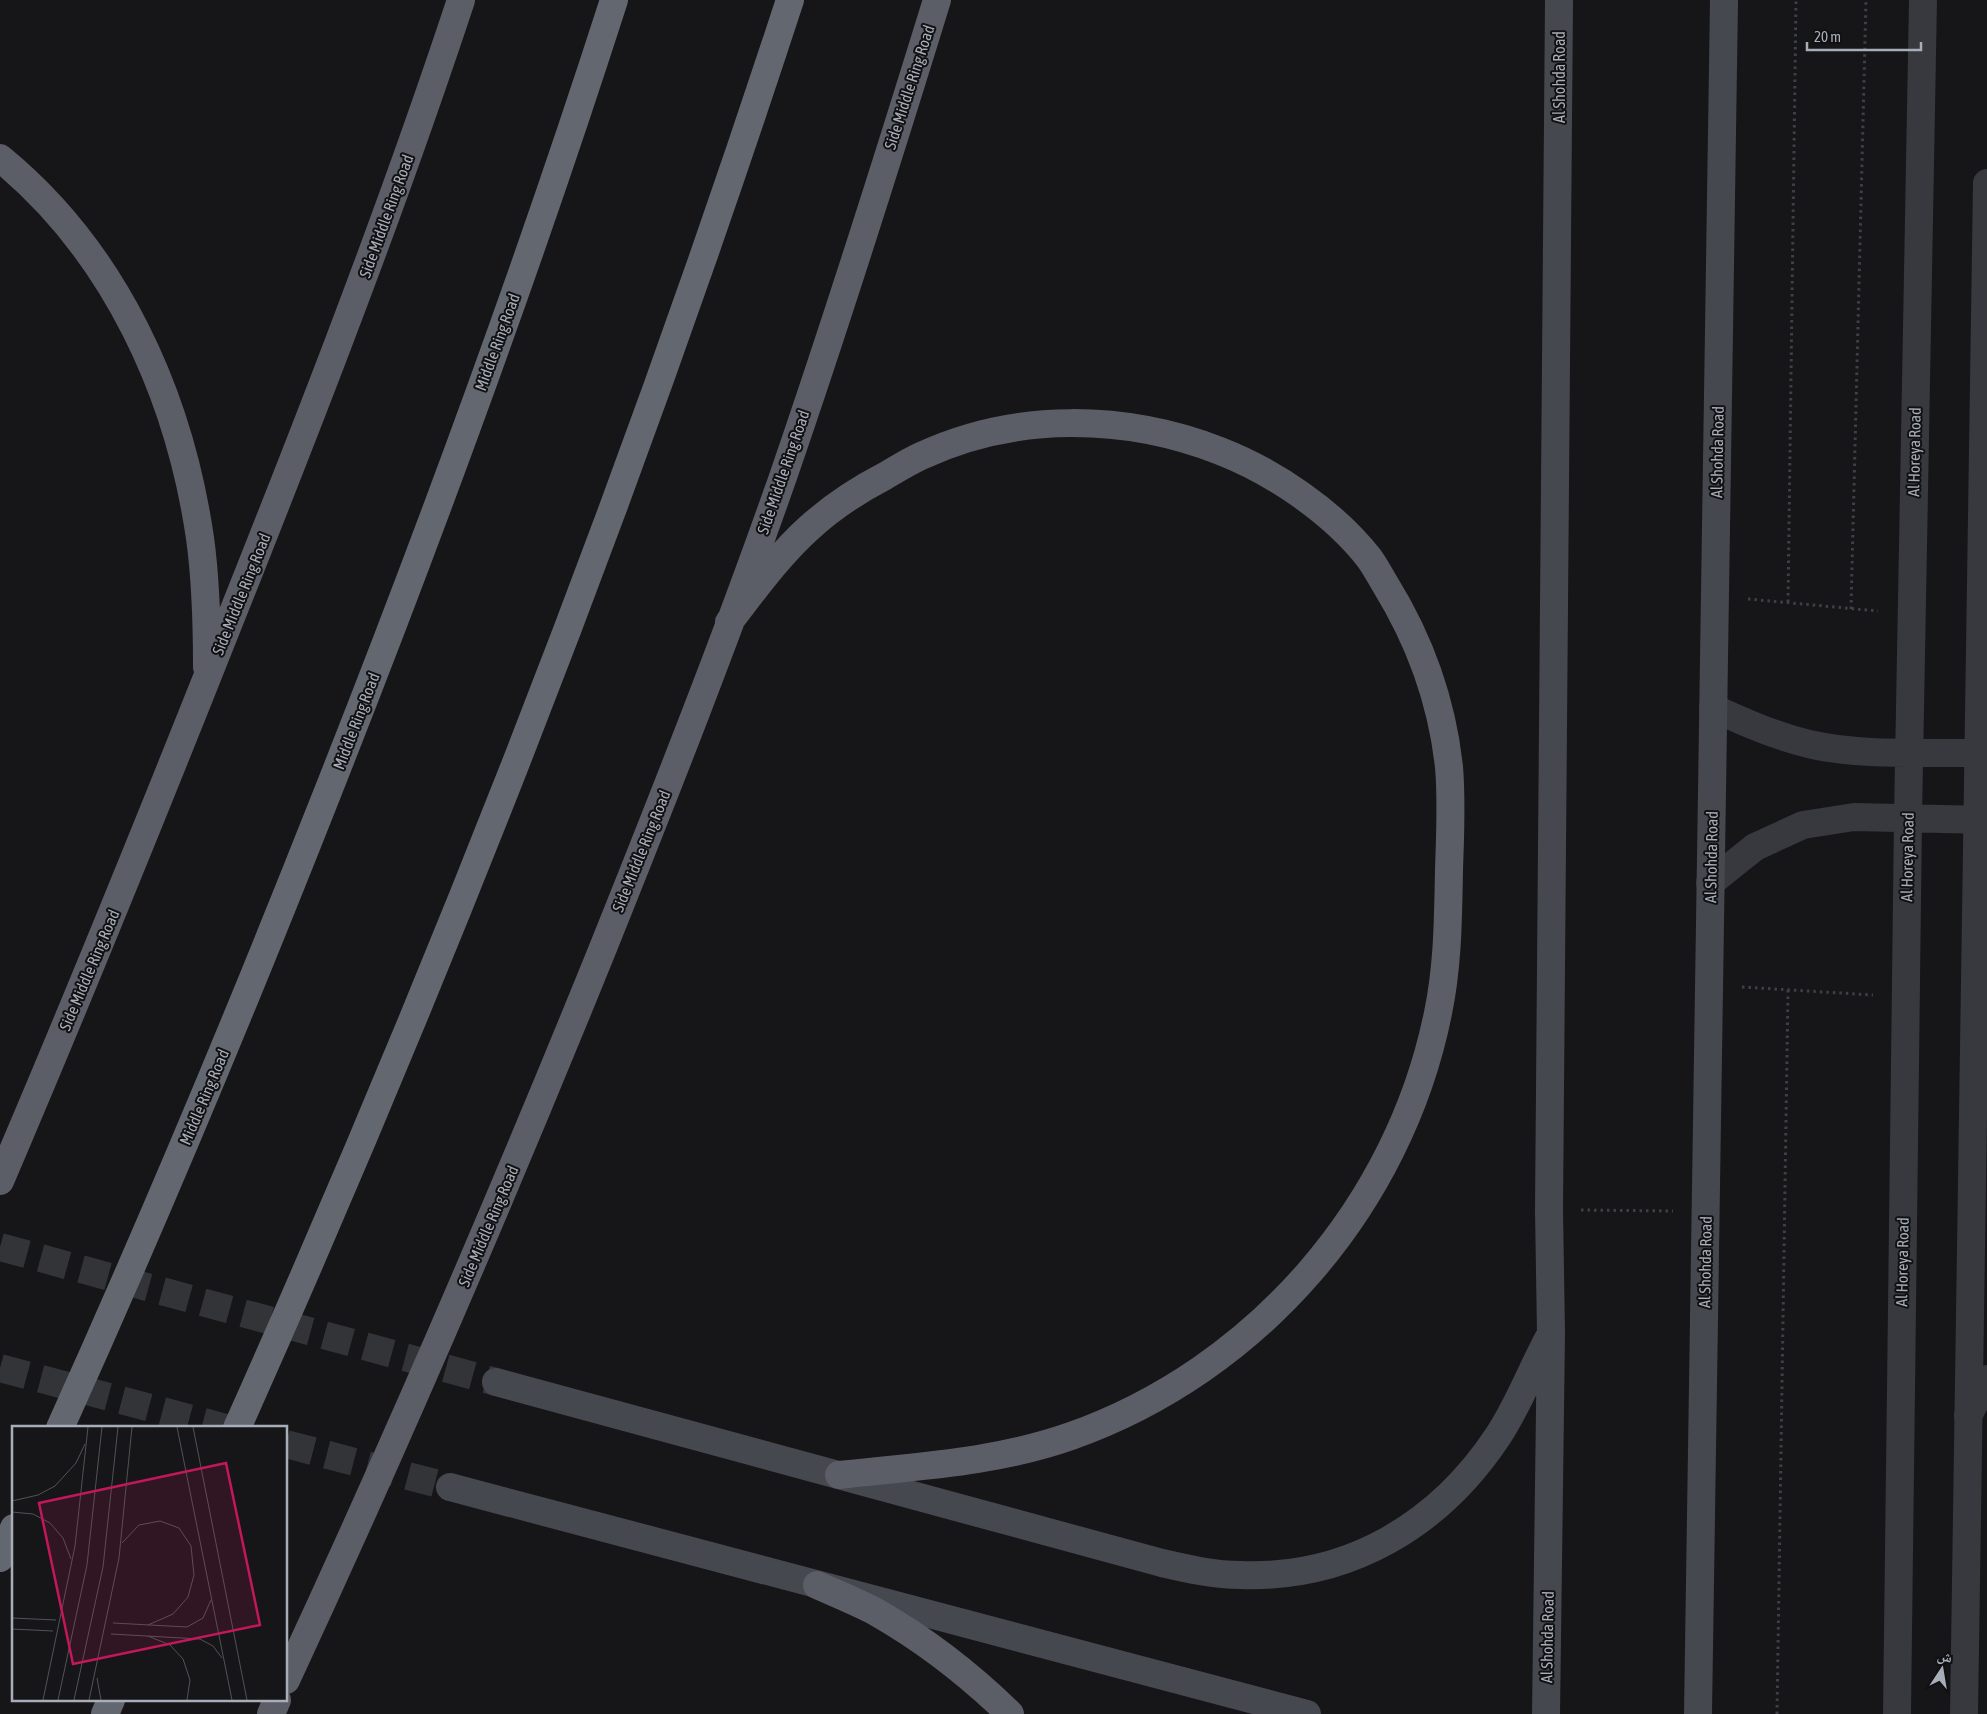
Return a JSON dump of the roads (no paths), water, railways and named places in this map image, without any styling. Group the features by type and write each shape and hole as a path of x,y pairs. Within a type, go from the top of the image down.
{"highway":[{"name":"Side Middle Ring Road","path":"0,1181 114,911 273,517 354,304 432,90 461,0"},
{"name":"Middle Ring Road","path":"61,1426 212,1078 407,589 500,336 614,0"},
{"path":"238,1426 312,1259 408,1032 543,696 671,349 790,0"},
{"name":"Side Middle Ring Road","path":"288,1676 382,1470 518,1155 648,836 783,475 937,0"},
{"path":"0,158 20,175 67,224 107,278 140,339 167,404 187,470 200,539 206,608 207,678"},
{"path":"729,622 780,557 808,528 861,490 922,455 973,436 1027,426 1082,422 1136,427 1189,439 1240,459 1288,485 1331,519 1369,558 1396,601 1421,654 1439,710 1449,767 1450,826 1447,954 1438,1012 1424,1069 1404,1124 1378,1176 1347,1225 1311,1272 1270,1314 1226,1352 1177,1385 1126,1413 1072,1435 1015,1452 958,1464 839,1475"},
{"path":"0,1558 12,1532"},
{"path":"817,1585 875,1612 930,1646 980,1685 1010,1714"},
{"path":"105,1714 111,1702"},
{"path":"271,1714 276,1702"}],"main road":[{"name":"Al Shohda Road","path":"1546,1714 1551,1333 1549,1210 1559,0"},
{"name":"Al Shohda Road","path":"1698,1714 1724,0"},
{"path":"496,1382 1201,1572 1241,1576 1281,1574 1319,1569 1356,1557 1390,1540 1422,1520 1451,1494 1499,1436 1518,1403 1532,1368 1551,1333"},
{"path":"450,1487 1307,1714"}],"street":[{"name":"Al Horeya Road","path":"1897,1714 1909,752 1923,0"},
{"path":"1964,1714 1968,1416 1980,1030 1987,183"},
{"path":"1713,708 1761,730 1809,744 1859,752 1982,753"},
{"path":"1710,883 1755,847 1803,825 1854,817 1981,820"},
{"path":"1968,1416 1987,1379"}],"tunnel":[{"path":"0,1247 496,1382"},
{"path":"0,1368 218,1426"},
{"path":"288,1445 450,1487"}]}
